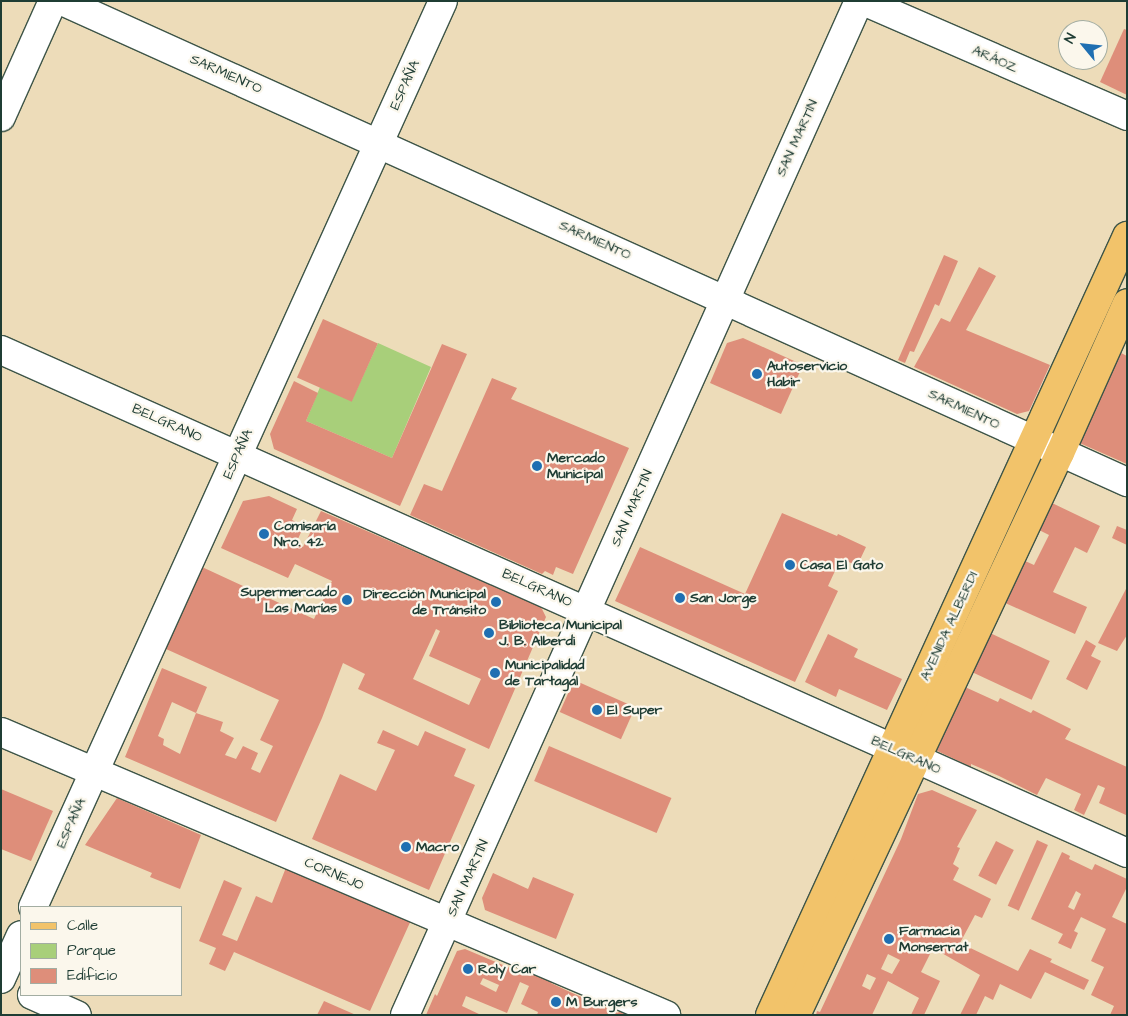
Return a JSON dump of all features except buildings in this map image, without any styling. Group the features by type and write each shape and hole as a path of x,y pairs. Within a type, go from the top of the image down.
{"main road":[{"name":"AVENIDA ALBERDI","path":"796,1015 1033,441 1127,236"},
{"name":"AVENIDA ALBERDI","path":"770,1015 1060,453 1127,302"}],"street":[{"path":"1,117 53,1"},
{"name":"SARMIENTO","path":"62,1 726,299 1033,441 1127,482"},
{"name":"ESPAÑA","path":"33,906 444,1"},
{"name":"ARÁOZ","path":"861,1 1127,116"},
{"name":"SAN MARTÍN","path":"405,1015 861,1"},
{"name":"BELGRANO","path":"1,350 1127,853"},
{"name":"CORNEJO","path":"1,732 666,1015"},
{"path":"20,936 1,980 20,990"},
{"path":"34,996 77,1015"}],"green space":[{"path":"378,343 431,367 392,458 306,421 320,387 352,400"}],"place":[{"name":"Autoservicio Habir","path":"757,374"},
{"name":"Mercado Municipal","path":"537,466"},
{"name":"Comisaría Nro. 42","path":"264,534"},
{"name":"Casa El Gato","path":"790,565"},
{"name":"San Jorge","path":"680,598"},
{"name":"Supermercado Las Marías","path":"347,600"},
{"name":"Dirección Municipal de Tránsito","path":"496,602"},
{"name":"Biblioteca Municipal J. B. Alberdi","path":"489,633"},
{"name":"Municipalidad de Tartagal","path":"495,673"},
{"name":"El Super","path":"597,710"},
{"name":"Macro","path":"406,847"},
{"name":"Farmacia Monserrat","path":"889,939"},
{"name":"Roly Car","path":"468,969"},
{"name":"M Burgers","path":"556,1002"}]}
